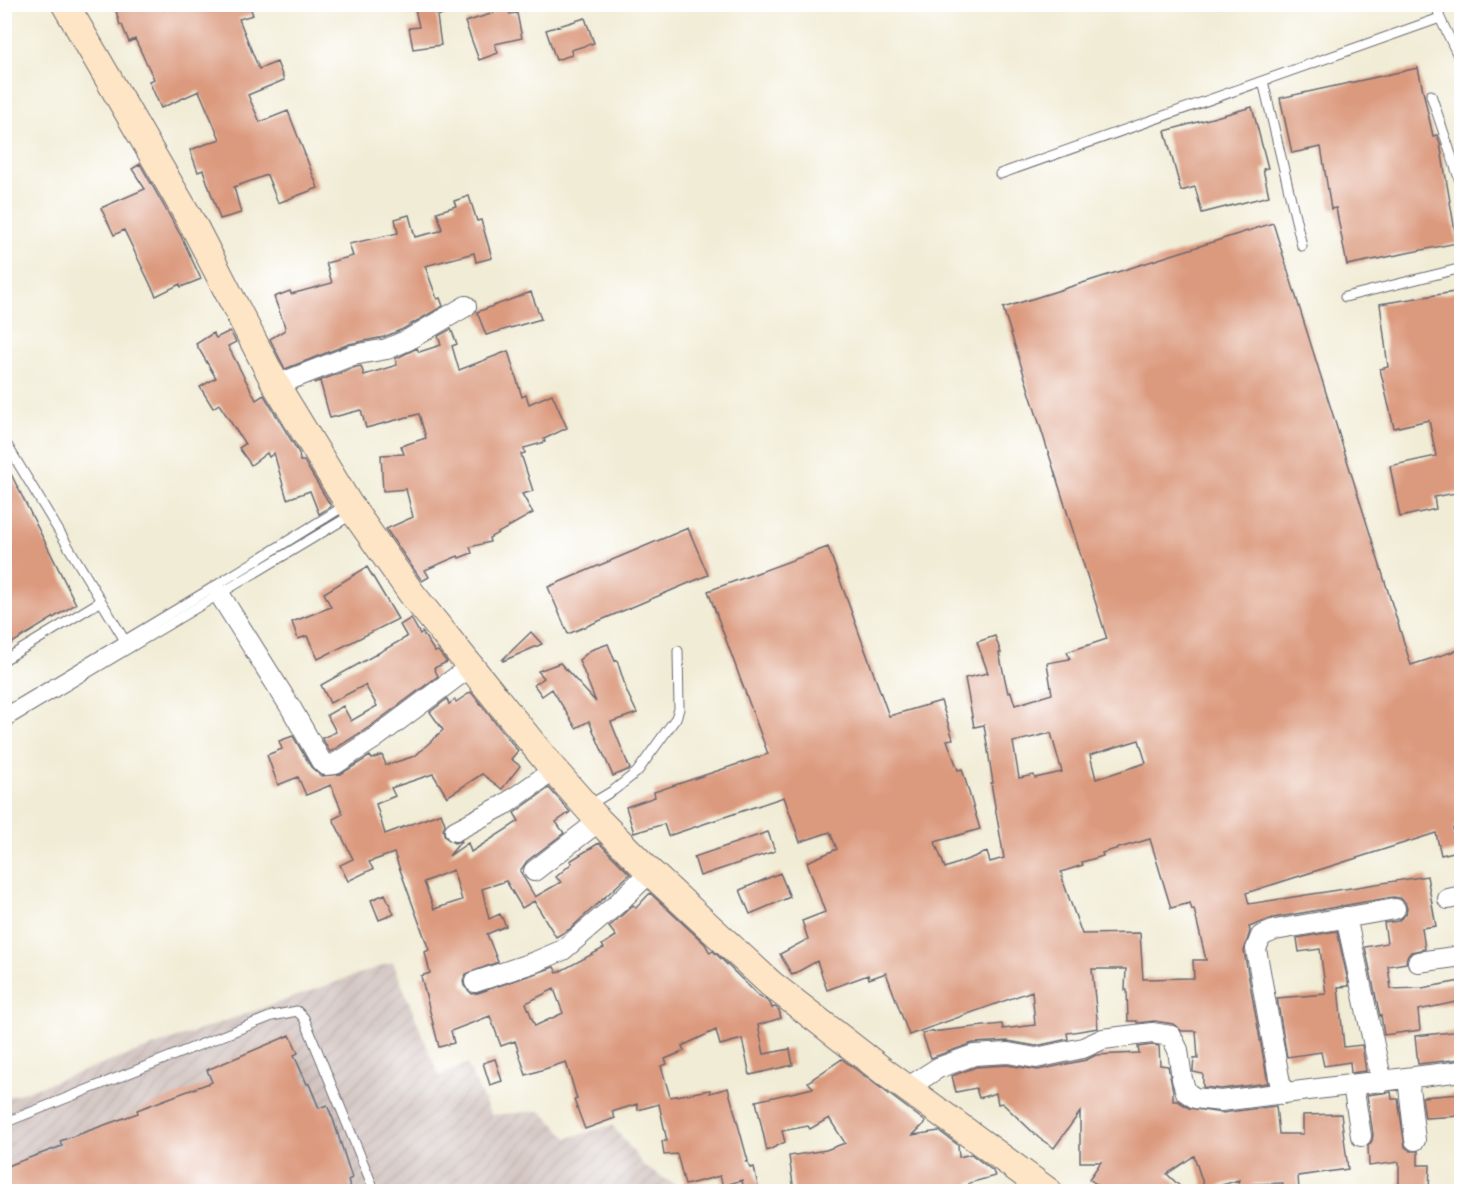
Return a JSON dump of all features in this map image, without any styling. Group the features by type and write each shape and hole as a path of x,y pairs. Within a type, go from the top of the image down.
{"main road":[{"path":"65,4 195,228 276,385 351,508 412,594 554,770 650,872 771,984 907,1088 1049,1191"}],"street":[{"path":"276,385 353,355 387,349 408,340 466,306"},
{"path":"220,595 325,765 335,764 375,738 471,666"},
{"path":"455,831 504,805 554,770"},
{"path":"534,871 593,814"},
{"path":"475,982 563,950 650,872"},
{"path":"1282,1094 1256,949 1261,936 1275,930 1395,909"},
{"path":"1346,917 1382,1082"},
{"path":"1418,962 1461,956"},
{"path":"907,1088 938,1068 974,1055 1008,1053 1036,1058 1083,1048 1103,1039 1152,1033 1171,1036 1178,1050 1186,1092 1196,1098 1221,1101 1461,1071"},
{"path":"1408,1078 1415,1140"},
{"path":"1353,1085 1361,1136"}],"lane":[{"path":"1436,4 1461,64"},
{"path":"999,174 1440,18"},
{"path":"1263,81 1302,246"},
{"path":"1431,95 1461,187"},
{"path":"1345,297 1461,268"},
{"path":"4,440 127,645"},
{"path":"4,713 220,595 351,508"},
{"path":"4,723 351,508"},
{"path":"4,660 101,601"},
{"path":"593,814 614,790 637,772 676,718 679,709 678,651"},
{"path":"4,1123 272,1016 297,1011 304,1018 375,1191"}],"shaded area":[{"path":"393,962 439,1076 467,1064 491,1115 541,1111 568,1138 612,1125 645,1167 685,1191 5,1191 4,1099"}],"building":[{"path":"114,4 163,4 164,10 180,4 249,4 253,15 239,19 259,69 277,62 284,80 248,95 260,122 288,111 318,188 278,203 267,175 234,187 241,213 220,219 203,170 198,172 190,150 220,139 199,91 161,108 149,81 154,79 135,39 129,42 120,25"},
{"path":"414,4 465,4 465,10 437,16 441,45 413,49 409,28 419,27"},
{"path":"491,4 507,4 510,14 517,13 522,38 495,44 498,53 479,60 465,22 494,13"},
{"path":"585,18 594,43 571,50 572,55 556,60 546,30"},
{"path":"1418,68 1433,136 1437,135 1440,143 1457,243 1347,265 1336,208 1331,209 1321,147 1292,153 1280,98"},
{"path":"1252,107 1268,168 1263,169 1269,196 1202,213 1195,187 1181,191 1165,131"},
{"path":"140,164 181,236 201,279 181,287 180,284 156,296 124,230 114,235 101,208 145,189 132,169"},
{"path":"469,196 477,221 481,220 492,258 476,262 474,253 425,266 437,299 440,298 443,306 384,337 349,344 285,369 270,339 285,330 274,297 290,291 291,294 332,283 326,263 353,256 349,244 398,233 395,219 409,215 415,237 440,231 442,229 437,212 456,206 454,201"},
{"path":"1273,223 1411,665 1461,649 1461,810 1457,810 1461,825 1453,828 1458,851 1441,855 1436,833 1246,893 1249,904 1427,876 1436,926 1422,928 1425,949 1411,952 1406,963 1388,966 1391,989 1422,988 1461,981 1461,1001 1418,1010 1420,1030 1384,1035 1365,947 1387,943 1384,923 1398,921 1406,914 1405,902 1393,897 1273,918 1249,927 1244,951 1268,1083 1221,1089 1203,1087 1203,1074 1193,1072 1194,1058 1198,1059 1196,1031 1182,1031 1173,1024 1154,1021 1137,1023 1137,1021 1128,1021 1127,990 1125,990 1126,969 1092,969 1098,1028 1067,1033 1068,1039 1036,1046 1008,1041 973,1043 931,1058 922,1033 1002,1024 1003,1029 1035,1025 1032,991 909,1035 886,973 869,979 868,975 827,990 817,961 792,975 780,954 808,939 802,921 825,912 807,862 837,849 830,832 800,842 784,797 668,836 664,824 634,833 626,807 655,797 654,792 768,754 708,591 828,547 889,716 941,701 953,739 947,740 958,770 962,769 980,829 935,842 945,868 987,852 990,862 1004,858 984,725 974,727 965,678 988,673 977,642 995,636 1001,653 999,653 1008,693 1011,692 1015,705 1052,694 1047,663 1070,659 1067,652 1107,639 1003,308","holes":["1051,733 1062,772 1035,778 1034,775 1019,778 1013,742","1139,740 1146,763 1096,779 1090,755","1150,839 1171,908 1190,903 1192,910 1194,909 1206,960 1193,960 1194,978 1143,979 1140,933 1082,934 1061,872 1083,865 1082,862 1103,856 1102,853"]},
{"path":"1461,291 1461,492 1434,497 1436,509 1400,517 1390,466 1436,456 1429,420 1394,428 1380,369 1388,367 1380,304"},
{"path":"531,292 541,319 486,335 477,312"},
{"path":"451,329 457,344 452,346 459,370 508,351 522,397 526,395 529,404 552,394 567,428 544,439 545,442 524,448 525,453 521,454 533,491 522,494 533,513 489,538 490,542 470,547 472,553 459,558 458,556 425,570 429,577 422,581 386,529 413,517 406,489 383,491 381,455 404,454 401,446 426,438 419,414 366,428 361,410 330,418 320,381 314,383 356,367 361,366 364,375 397,365 395,359 417,348 419,352 441,345 438,336"},
{"path":"230,331 236,342 228,346 256,400 264,395 299,453 300,461 304,461 331,506 319,514 310,491 287,499 274,453 269,457 267,453 251,465 239,448 245,444 219,404 213,408 200,387 216,378 196,344 213,333 216,338"},
{"path":"4,460 76,604 4,648"},
{"path":"688,528 708,575 568,634 548,587"},
{"path":"367,567 398,619 318,659 307,636 298,639 292,622 331,607 324,593"},
{"path":"411,618 420,634 422,632 435,652 438,651 447,662 434,668 438,676 368,728 330,752 322,738 336,732 327,715 343,706 351,721 377,706 365,685 330,703 321,685 407,637 400,625"},
{"path":"531,632 542,644 502,660"},
{"path":"608,644 615,661 617,660 627,692 637,713 611,722 630,769 613,776 589,721 576,728 552,689 542,696 534,685 544,678 538,671 560,663 596,702 579,660 591,650"},
{"path":"471,692 518,751 511,759 520,766 502,789 482,774 447,797 433,774 391,788 395,796 376,804 385,834 441,813 445,824 443,830 445,837 454,843 461,841 449,856 468,843 471,852 519,821 514,813 549,788 570,812 556,822 564,833 527,861 520,871 535,897 561,882 556,877 572,863 570,861 599,843 630,874 570,929 556,937 534,901 522,908 506,881 482,889 489,919 500,914 506,926 487,934 498,962 466,974 463,980 464,986 472,994 554,967 557,973 604,948 602,945 616,936 609,927 633,905 636,908 650,893 705,944 710,953 713,951 757,994 770,1003 772,1008 779,1010 781,1018 758,1025 764,1054 790,1049 793,1065 750,1075 742,1039 720,1045 716,1030 682,1046 684,1051 665,1059 667,1064 661,1066 670,1097 710,1090 710,1093 728,1088 748,1161 745,1162 748,1162 750,1168 754,1167 759,1191 744,1191 742,1180 723,1186 720,1176 685,1185 677,1154 664,1155 662,1141 667,1141 659,1104 638,1110 637,1104 612,1112 615,1118 585,1129 574,1100 577,1099 566,1062 526,1075 515,1041 501,1046 490,1016 451,1031 454,1043 439,1047 421,976 430,973 425,952 429,950 394,853 369,862 373,869 348,881 340,865 353,859 333,819 343,814 331,785 306,795 298,777 278,785 267,755 282,749 279,741 293,736 311,767 321,776 341,774 370,756 372,759 382,755 386,765 415,756 443,730 430,712 447,699 449,704 455,700 456,702","holes":["453,870 462,900 434,909 424,882","554,989 563,1013 535,1026 526,1003"]},
{"path":"768,832 775,851 700,876 694,857"},
{"path":"780,873 790,897 750,914 740,890"},
{"path":"385,894 394,914 379,920 371,900"},
{"path":"1337,931 1349,986 1338,987 1344,1047 1362,1045 1366,1071 1351,1073 1350,1062 1324,1066 1321,1052 1287,1057 1277,998 1326,994 1320,949 1299,952 1297,938"},
{"path":"1461,1031 1461,1059 1418,1064 1415,1036"},
{"path":"290,1035 298,1053 294,1055 319,1108 327,1105 333,1119 352,1178 348,1180 352,1191 4,1191 4,1167 62,1146 60,1141 138,1113 137,1110 212,1082 207,1070"},
{"path":"1159,1046 1160,1065 1168,1066 1173,1101 1178,1101 1189,1108 1222,1113 1276,1106 1279,1134 1303,1134 1303,1115 1341,1114 1348,1169 1298,1176 1299,1190 1283,1190 1283,1183 1253,1184 1253,1189 1239,1189 1239,1180 1205,1190 1194,1156 1167,1174 1185,1191 1107,1191 1089,1179 1101,1162 1080,1162 1080,1112 1054,1148 1039,1138 1002,1103 998,1104 996,1093 979,1098 976,1088 956,1092 952,1076 976,1067 1007,1065 1038,1070 1086,1060 1096,1055 1139,1053 1138,1047"},
{"path":"495,1059 502,1081 490,1085 483,1063"},
{"path":"842,1059 926,1122 913,1135 939,1131 958,1145 959,1157 971,1154 993,1171 995,1176 969,1183 968,1191 794,1191 789,1156 826,1150 845,1143 829,1118 810,1129 808,1126 782,1131 785,1142 767,1151 756,1101 813,1088 808,1082"},
{"path":"1391,1092 1392,1099 1398,1099 1405,1147 1411,1151 1418,1151 1418,1165 1430,1165 1429,1191 1399,1191 1399,1162 1369,1166 1368,1146 1373,1134 1367,1095"},
{"path":"1461,1094 1461,1116 1425,1118 1422,1097"}]}
